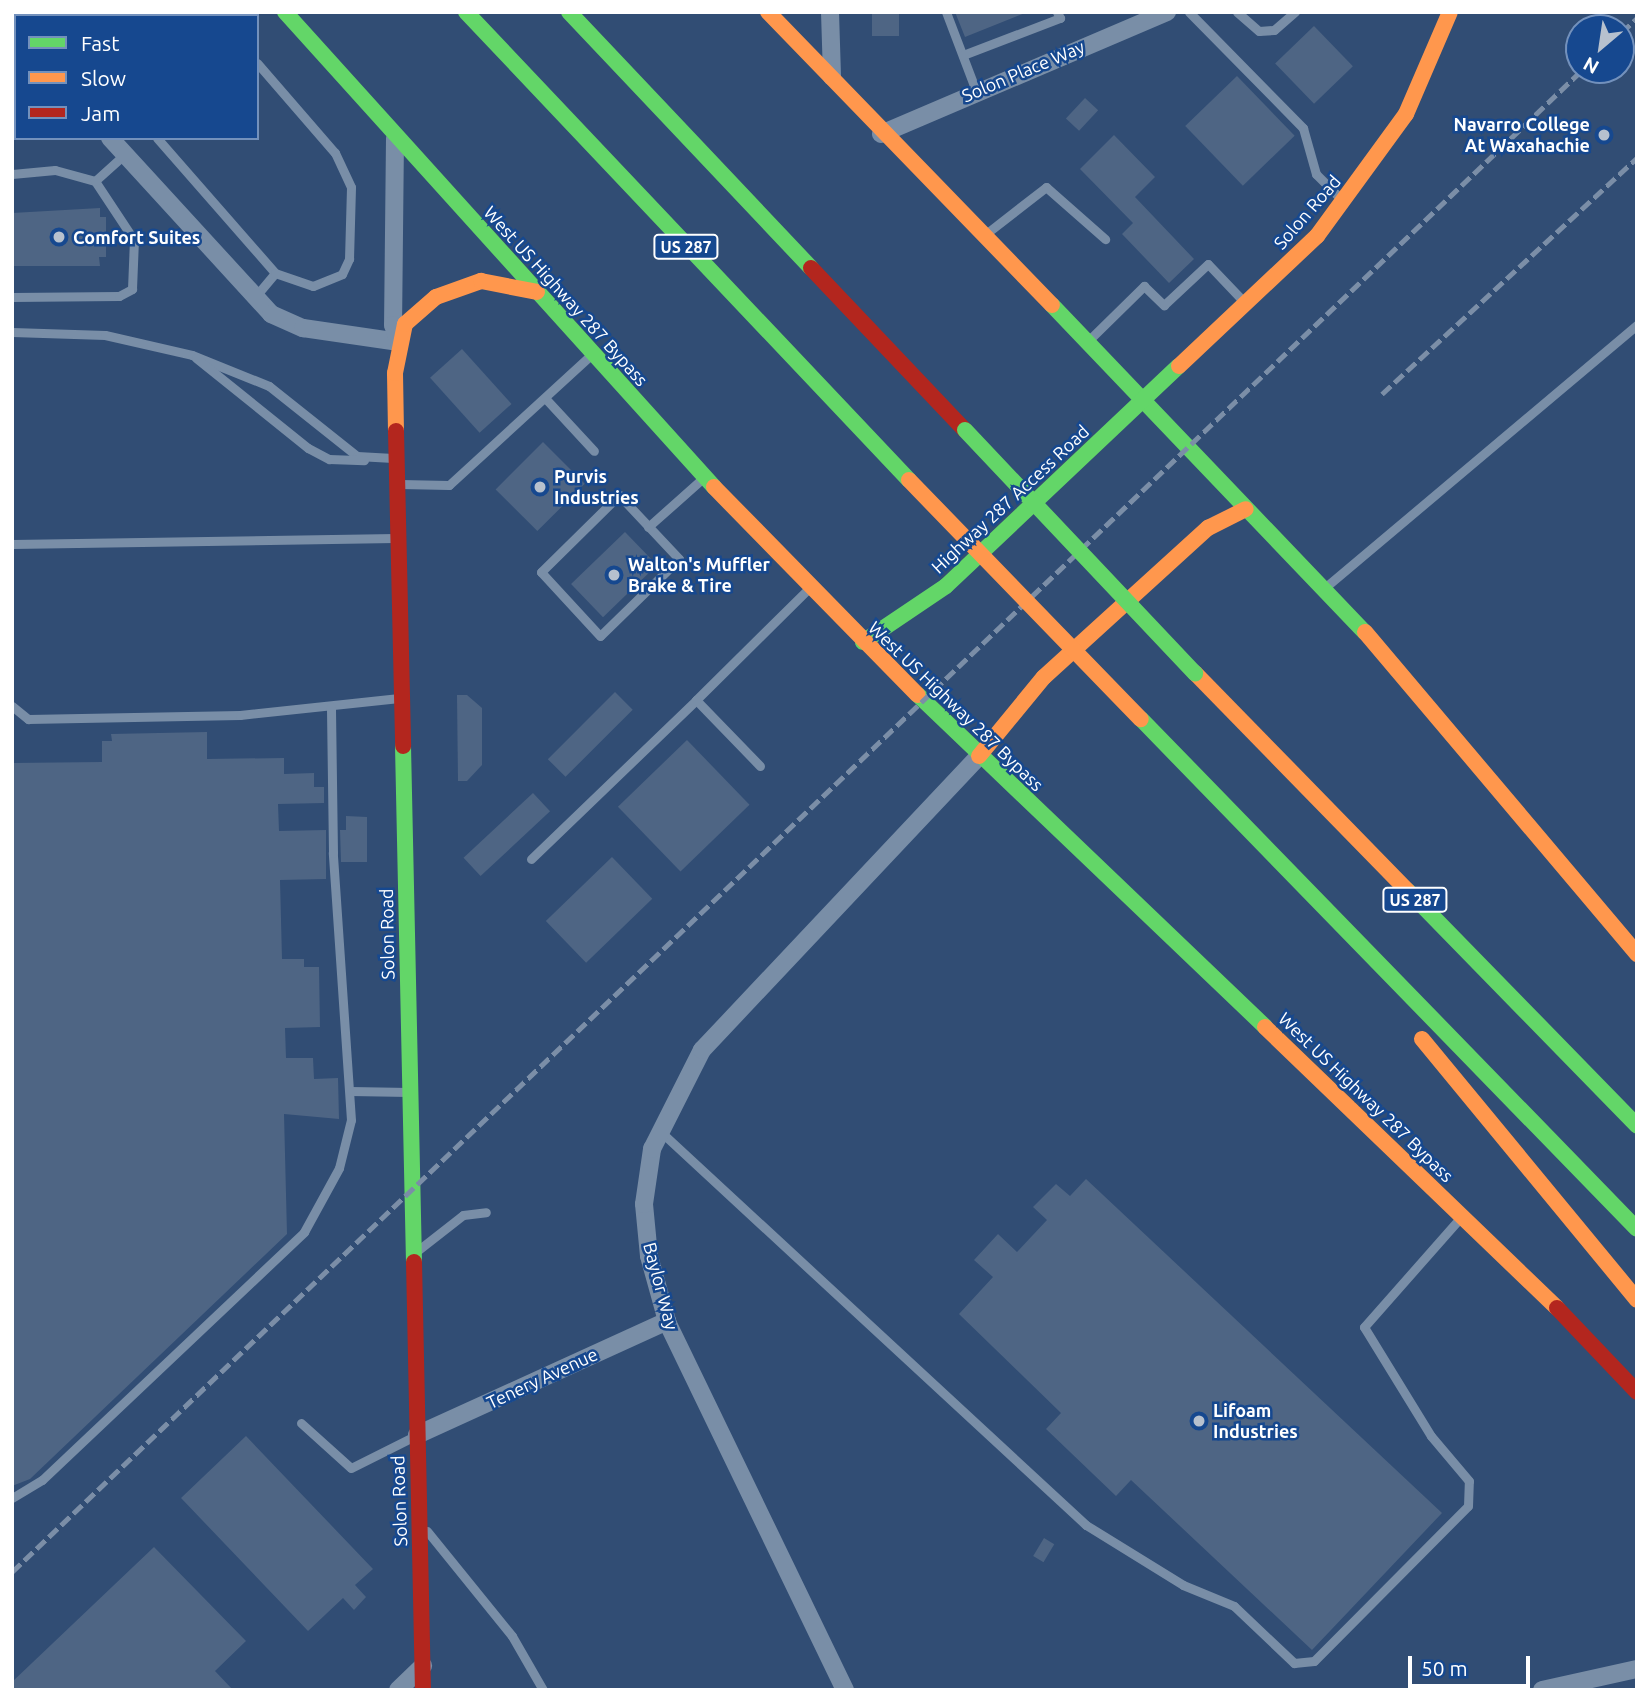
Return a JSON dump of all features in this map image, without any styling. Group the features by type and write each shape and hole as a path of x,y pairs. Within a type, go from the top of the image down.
{"main road":[{"name":"West US Highway 287 Bypass","path":"285,12 395,138 705,477 863,642 979,756 1462,1215 1637,1392"},
{"name":"US 287","path":"466,12 909,480 1637,1229"},
{"name":"US 287","path":"569,12 1195,673 1637,1126"},
{"path":"768,12 832,77 881,134 1246,509 1326,586 1637,954"},
{"name":"Solon Road","path":"1144,402 1246,304 1344,202 1421,90 1450,12"},
{"name":"Solon Road","path":"423,1690 395,483 399,342 410,317 461,286 505,283 537,292"},
{"name":"Highway 287 Access Road","path":"863,642 946,586 1144,402"},
{"path":"979,756 1044,677 1208,528 1246,509"},
{"path":"1359,945 1369,972 1637,1300"},
{"path":"1535,1024 1637,1114"}],"street":[{"path":"830,12 832,77"},
{"name":"Solon Place Way","path":"881,134 1137,16 1167,12"},
{"path":"112,140 253,298 303,328 399,342 393,325 395,138"},
{"name":"Baylor Way","path":"845,1690 667,1321 649,1256 644,1204 659,1130 702,1050 979,756"},
{"name":"Tenery Avenue","path":"416,1435 667,1321"},
{"path":"398,1690 423,1666"},
{"path":"1542,1690 1637,1669"}],"lane":[{"path":"946,12 976,92"},
{"path":"963,55 1060,18 1057,12"},
{"path":"1189,12 1303,128 1316,174 1344,202"},
{"path":"1237,12 1259,31 1274,30 1295,12"},
{"path":"159,140 275,273 313,286 342,274 349,259 351,187 335,153 259,64"},
{"path":"95,181 124,155"},
{"path":"12,174 55,170 95,181 134,240 132,289 119,296 12,297"},
{"path":"983,237 1046,187 1105,239"},
{"path":"1086,342 1144,286 1164,305 1208,264 1246,304"},
{"path":"253,298 275,273"},
{"path":"1326,586 1637,326"},
{"path":"12,332 105,335 192,355 269,386 343,446 373,460"},
{"path":"395,483 449,485 593,354"},
{"path":"192,355 308,448 329,459 395,458"},
{"path":"545,398 594,451"},
{"path":"649,527 705,477"},
{"path":"619,495 649,527 679,559 600,636 541,572 619,495"},
{"path":"12,544 396,538"},
{"path":"531,859 810,587"},
{"path":"15,706 28,719 272,714 400,698"},
{"path":"695,700 760,766"},
{"path":"12,1498 42,1480 303,1232 339,1168 351,1120 333,853 331,707"},
{"path":"350,1091 410,1092"},
{"path":"659,1130 1086,1525 1183,1585 1234,1606 1294,1663 1314,1661 1468,1506 1469,1481 1431,1436 1364,1327 1462,1215"},
{"path":"413,1254 463,1215 486,1212"},
{"path":"301,1423 351,1468 416,1435"},
{"path":"419,1522 512,1636 543,1690"}],"building":[{"path":"872,12 899,12 899,36 872,36"},
{"path":"955,12 1025,12 1025,13 965,37"},
{"path":"1314,26 1353,66 1314,104 1275,64"},
{"path":"1237,76 1295,136 1243,186 1185,126"},
{"path":"1085,98 1098,110 1079,131 1066,118"},
{"path":"1114,135 1155,177 1135,197 1194,259 1169,283 1122,234 1133,223 1080,169"},
{"name":"Comfort Suites","path":"100,208 100,217 106,217 106,257 99,257 100,266 12,266 12,213"},
{"path":"462,349 512,404 480,433 430,378"},
{"name":"Purvis Industries","path":"543,442 585,484 537,531 496,489"},
{"name":"Walton's Muffler Brake & Tire","path":"625,532 657,565 603,617 571,584"},
{"path":"615,692 633,710 566,777 548,759"},
{"path":"457,695 467,695 482,708 482,765 467,781 458,781"},
{"path":"207,732 207,759 284,758 284,774 314,773 314,787 324,787 324,803 278,804 279,831 326,830 326,879 280,880 282,959 304,959 304,967 319,967 320,1027 285,1028 286,1058 313,1058 314,1079 338,1078 339,1119 284,1114 287,1234 30,1479 12,1486 12,763 102,762 102,741 112,741 111,734"},
{"path":"687,740 750,805 680,871 618,807"},
{"path":"533,793 550,811 481,876 464,858"},
{"path":"346,816 367,817 367,862 341,862 340,830 346,830"},
{"path":"612,857 652,899 586,963 546,921"},
{"name":"Lifoam Industries","path":"1086,1179 1442,1513 1312,1650 1131,1480 1116,1496 1046,1429 1061,1413 959,1314 993,1277 974,1260 998,1234 1017,1252 1047,1220 1033,1207 1056,1184 1070,1196"},
{"path":"246,1436 373,1569 355,1585 366,1597 354,1610 343,1598 308,1631 181,1498"},
{"path":"1044,1538 1054,1544 1043,1562 1033,1556"},
{"path":"154,1547 246,1641 215,1671 233,1690 12,1690 12,1682"}],"railway":[{"path":"12,1572 1567,84"},
{"path":"1382,394 1637,158"}],"traffic: fast":[{"path":"285,12 714,487"},
{"path":"466,12 909,480"},
{"path":"569,12 811,268"},
{"path":"1052,305 1365,632"},
{"path":"863,642 946,586 1179,366"},
{"path":"965,430 1195,673"},
{"path":"918,695 1265,1027"},
{"path":"1141,719 1637,1229"},
{"path":"403,746 414,1262"},
{"path":"1408,891 1637,1126"}],"traffic: slow":[{"path":"768,12 1052,305"},
{"path":"1179,366 1317,236 1406,114 1450,12"},
{"path":"396,431 395,373 405,324 436,297 481,281 537,292"},
{"path":"909,480 1141,719"},
{"path":"714,487 918,695"},
{"path":"979,756 1044,677 1208,528 1246,509"},
{"path":"1365,632 1637,954"},
{"path":"1195,673 1408,891"},
{"path":"1265,1027 1557,1308"},
{"path":"1422,1039 1637,1300"}],"traffic: jam":[{"path":"811,268 965,430"},
{"path":"396,431 403,746"},
{"path":"414,1262 423,1690"},
{"path":"1557,1308 1637,1392"}],"place":[{"name":"Navarro College At Waxahachie","path":"1604,135"},
{"name":"Comfort Suites","path":"59,237"},
{"name":"Purvis Industries","path":"540,487"},
{"name":"Walton's Muffler Brake & Tire","path":"614,575"},
{"name":"Lifoam Industries","path":"1199,1421"}]}
